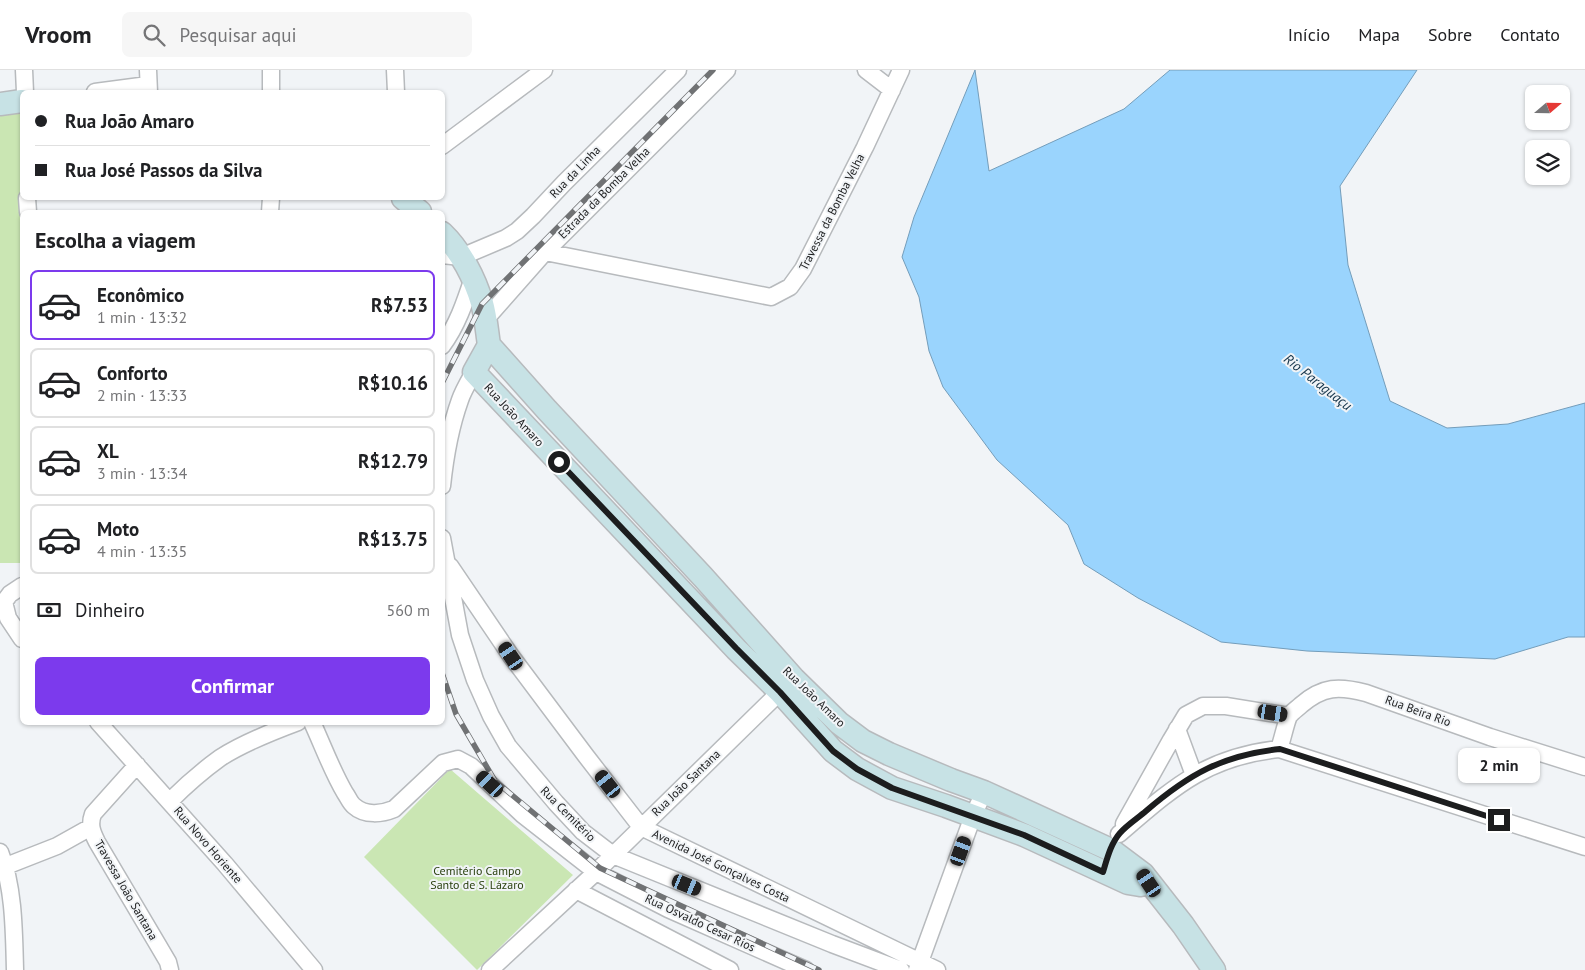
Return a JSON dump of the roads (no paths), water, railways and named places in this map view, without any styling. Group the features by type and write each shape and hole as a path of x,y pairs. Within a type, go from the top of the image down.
{"street":[{"path":"24,70 25,90"},
{"path":"271,70 271,90"},
{"path":"395,70 396,90"},
{"path":"406,70 406,90"},
{"path":"445,144 544,70"},
{"name":"Rua da Linha","path":"452,256 506,238 517,231 678,70"},
{"name":"Estrada da Bomba Velha","path":"485,320 545,252 727,70"},
{"path":"866,70 892,90"},
{"name":"Travessa da Bomba Velha","path":"545,252 771,296 790,287 803,269 865,147 901,70"},
{"path":"106,90 148,82"},
{"path":"0,104 20,101"},
{"path":"405,200 418,210"},
{"path":"445,240 452,256 473,278 482,304 489,345 460,399 445,462"},
{"path":"445,341 465,303 473,278"},
{"name":"Rua João Amaro","path":"489,345 546,410 703,577 787,685 833,751 857,769 892,788 1024,835 1128,883 1140,885 1149,883"},
{"name":"Rua João Amaro","path":"474,372 736,648 863,741 918,766 1115,842 1178,918 1214,970"},
{"name":"Rua Cemitério","path":"445,551 460,635 475,680 491,716 508,746 583,832 613,855 901,970"},
{"name":"Avenida José Gonçalves Costa","path":"447,560 511,656 641,827 918,966 937,970"},
{"path":"20,587 2,602 8,618 20,636"},
{"name":"Rua João Santana","path":"490,970 596,872 787,685"},
{"name":"Rua Beira Rio","path":"1289,716 1310,698 1322,691 1349,688 1366,692 1490,737 1585,767"},
{"path":"1103,872 1115,842 1186,715 1203,706 1226,706 1289,716 1280,749"},
{"name":"Rua Novo Horiente","path":"101,725 225,864 314,970"},
{"path":"170,801 189,782 221,758 291,725"},
{"name":"Rua Cemitério","path":"313,725 342,786 353,805 362,811 378,813 394,809 443,763 458,759 471,766 523,814 596,872"},
{"path":"1178,729 1194,775"},
{"path":"1115,842 1171,790 1194,775 1213,765 1238,757 1256,752 1280,749 1585,847"},
{"name":"Travessa João Santana","path":"137,765 93,814 91,827 97,842 168,962 170,970"},
{"path":"918,966 984,792"},
{"path":"15,970 7,952 10,890 3,859 56,846 91,827"},
{"name":"Rua Osvaldo Cesar Rios","path":"596,872 668,909 806,970"},
{"name":"Rua Osvaldo Cesar Rios","path":"576,890 730,970"}],"water":[{"name":"Rio Paraguaçu","path":"975,70 989,171 1124,109 1170,70 1417,70 1340,186 1348,265 1390,401 1447,428 1508,424 1585,403 1585,637 1568,637 1495,659 1307,651 1221,642 1138,598 1084,564 1068,525 997,460 943,387 929,351 919,297 902,257 914,217"}],"railway":[{"path":"445,377 482,304 713,70"},
{"path":"445,682 456,714 495,781 600,868 819,970"}],"park label":[{"name":"Cemitério Campo Santo de S. Lázaro","path":"477,878"}]}
